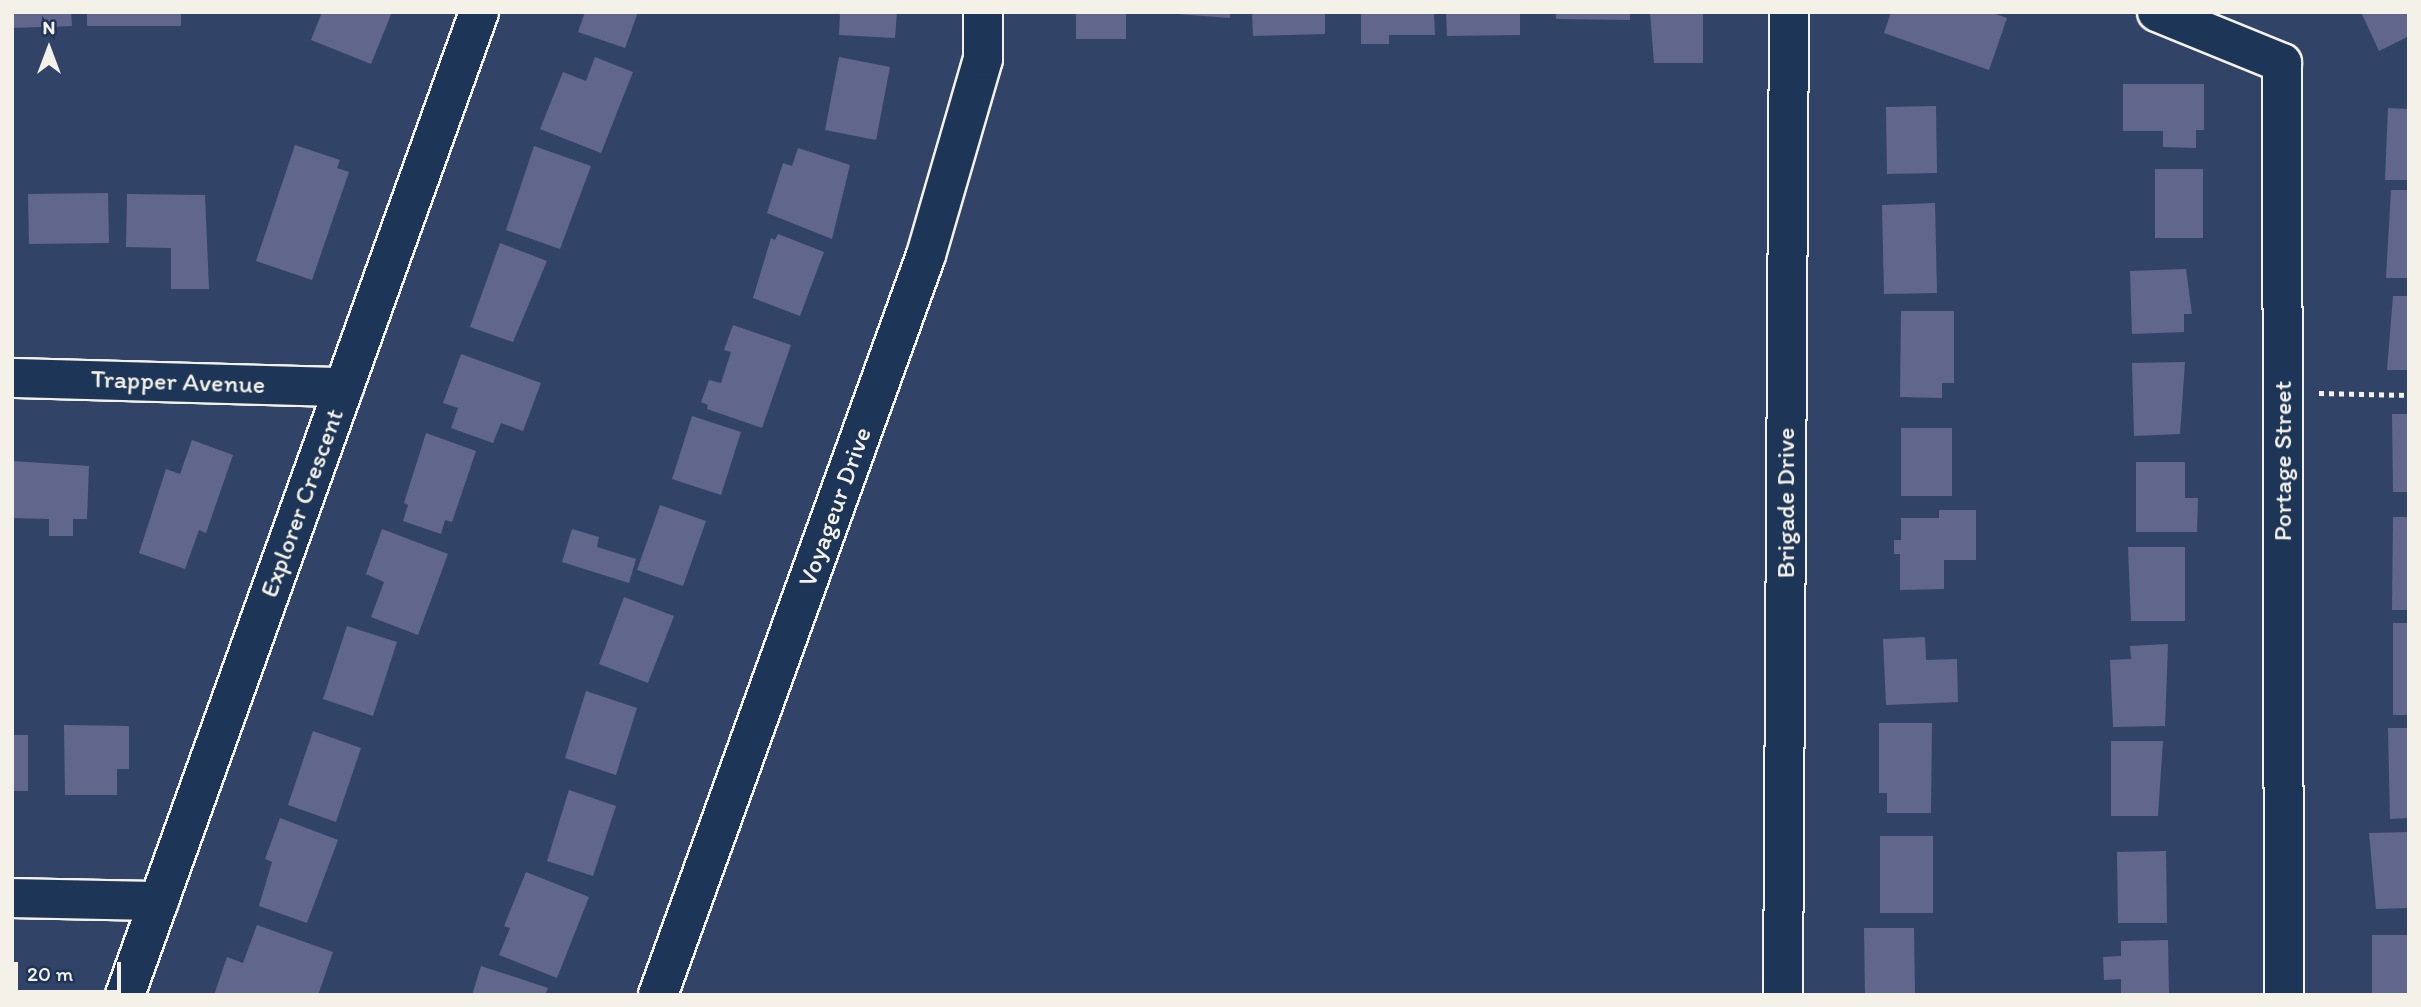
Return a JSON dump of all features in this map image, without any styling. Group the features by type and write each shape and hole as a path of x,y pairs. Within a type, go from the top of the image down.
{"street":[{"name":"Explorer Crescent","path":"125,995 479,12"},
{"name":"Voyageur Drive","path":"658,995 926,255 982,59 983,12"},
{"name":"Brigade Drive","path":"1783,995 1789,12"},
{"name":"Portage Street","path":"2157,12 2282,63 2284,995"},
{"name":"Trapper Avenue","path":"12,378 344,387"},
{"path":"12,898 159,901"}],"path":[{"path":"2283,393 2409,395"}],"building":[{"path":"12,12 71,12 72,26 12,28"},
{"path":"87,12 181,12 181,26 87,26"},
{"path":"322,12 392,12 371,64 311,40"},
{"path":"585,12 638,12 625,48 578,32"},
{"path":"840,12 897,12 895,38 839,35"},
{"path":"1076,12 1126,12 1126,39 1076,39"},
{"path":"1152,12 1230,12 1230,18"},
{"path":"1252,12 1325,12 1325,34 1253,36"},
{"path":"1361,12 1434,12 1435,35 1389,35 1389,44 1361,44"},
{"path":"1446,12 1520,12 1520,35 1447,36"},
{"path":"1556,12 1630,12 1630,20 1556,19"},
{"path":"1650,12 1703,12 1703,63 1654,63"},
{"path":"1891,12 1990,12 2007,18 1989,70 1884,33"},
{"path":"2361,12 2409,12 2409,36 2379,51"},
{"path":"595,57 633,72 601,153 540,129 563,72 586,81"},
{"path":"839,57 890,67 876,140 825,130"},
{"path":"2123,84 2204,84 2204,130 2196,130 2196,148 2163,147 2163,131 2123,131"},
{"path":"1936,106 1937,173 1887,174 1886,107"},
{"path":"2388,108 2409,109 2409,180 2385,180"},
{"path":"295,145 340,160 337,168 349,172 312,280 256,261"},
{"path":"534,146 591,166 560,249 506,230"},
{"path":"798,148 850,165 832,239 767,213 783,163 792,166"},
{"path":"2155,169 2203,169 2203,238 2155,238"},
{"path":"2391,190 2409,190 2409,278 2386,278"},
{"path":"108,193 109,243 29,244 28,194"},
{"path":"127,194 205,195 209,289 171,289 171,248 126,247"},
{"path":"1935,203 1937,293 1884,294 1882,205"},
{"path":"778,234 824,252 800,316 753,298 771,238 775,240"},
{"path":"500,243 547,261 513,342 470,327"},
{"path":"2186,269 2192,314 2184,314 2184,332 2132,334 2130,271"},
{"path":"2393,296 2409,296 2409,370 2387,370"},
{"path":"1901,311 1954,311 1954,383 1942,383 1942,398 1900,397"},
{"path":"733,325 791,345 762,428 707,409 708,405 701,402 709,380 721,383 731,352 724,350"},
{"path":"461,354 541,383 523,431 501,423 493,443 451,428 458,408 443,403"},
{"path":"2185,362 2180,434 2134,436 2132,363"},
{"path":"2392,414 2409,414 2409,492 2393,492"},
{"path":"692,416 741,432 721,495 672,479"},
{"path":"1901,428 1952,428 1952,496 1901,496"},
{"path":"426,433 476,451 452,522 445,520 441,534 403,521 408,505 404,503"},
{"path":"192,440 233,455 206,533 199,530 185,569 139,553 166,469 180,474"},
{"path":"12,461 89,466 87,519 73,519 73,536 49,536 49,519 12,518"},
{"path":"2136,462 2185,462 2185,498 2198,498 2197,532 2136,532"},
{"path":"660,505 706,521 683,586 637,570"},
{"path":"1939,510 1976,510 1976,560 1944,560 1944,589 1900,590 1900,554 1894,554 1894,540 1901,540 1901,518 1939,518"},
{"path":"2393,517 2409,517 2409,610 2392,610"},
{"path":"382,529 448,554 418,635 371,617 384,582 366,574"},
{"path":"572,529 599,537 597,547 636,559 629,583 562,562"},
{"path":"2128,547 2185,547 2185,621 2131,621"},
{"path":"624,597 674,616 648,683 599,664"},
{"path":"2393,623 2409,623 2409,715 2393,715"},
{"path":"347,626 397,642 373,716 323,699"},
{"path":"1925,637 1926,660 1957,659 1958,702 1886,705 1883,639"},
{"path":"2168,644 2165,726 2113,727 2110,660 2131,659 2130,646"},
{"path":"586,691 637,708 616,775 565,758"},
{"path":"1879,723 1932,723 1931,813 1887,813 1887,793 1879,793"},
{"path":"64,725 129,726 129,769 117,769 117,795 65,795"},
{"path":"2388,728 2409,728 2409,818 2390,819"},
{"path":"313,731 361,748 336,822 288,805"},
{"path":"12,735 28,735 28,791 12,791"},
{"path":"2111,741 2163,741 2158,816 2111,816"},
{"path":"569,790 616,806 593,876 547,861"},
{"path":"280,818 338,840 307,923 259,906 272,862 265,859"},
{"path":"2409,832 2409,908 2376,909 2369,833"},
{"path":"1880,836 1933,836 1933,913 1880,913"},
{"path":"2166,851 2167,923 2118,923 2117,852"},
{"path":"526,872 589,897 557,978 499,955 510,928 504,926"},
{"path":"257,925 333,952 318,995 214,995 227,957 243,963"},
{"path":"1864,928 1914,928 1915,995 1865,995"},
{"path":"2372,935 2409,935 2409,995 2372,995"},
{"path":"2168,940 2169,995 2121,995 2121,979 2104,980 2103,957 2121,956 2121,941"},
{"path":"481,966 548,988 545,995 472,995"}]}
